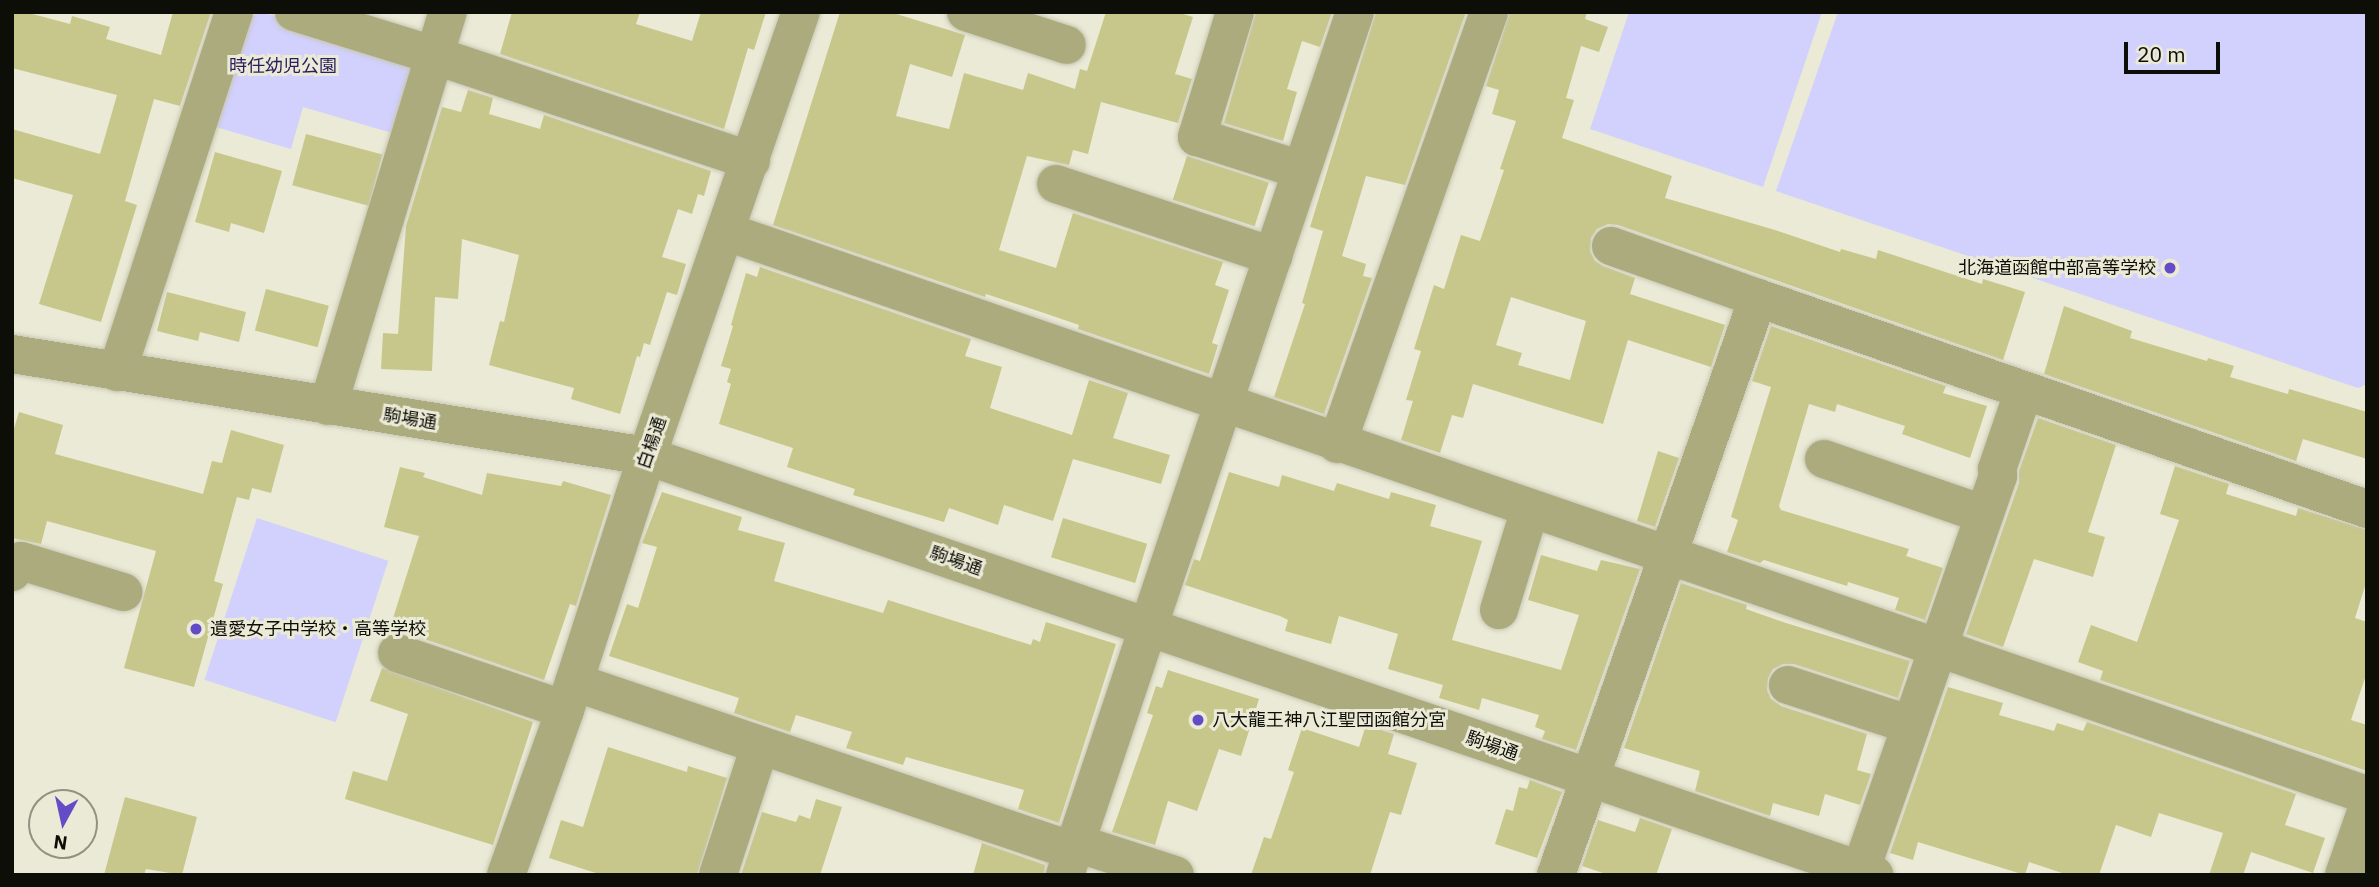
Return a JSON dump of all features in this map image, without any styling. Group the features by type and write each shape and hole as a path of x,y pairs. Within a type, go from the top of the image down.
{"street":[{"path":"117,372 234,12"},
{"path":"294,12 436,56 751,161"},
{"path":"328,406 448,12"},
{"name":"白楊通","path":"506,875 570,696 647,456 727,232 801,12"},
{"path":"966,12 1067,45"},
{"path":"1235,12 1197,137 1301,170"},
{"path":"1071,856 1151,626 1355,12"},
{"path":"1337,444 1489,12"},
{"path":"1056,184 1273,256"},
{"path":"727,232 1337,444 1938,646 2367,796"},
{"path":"1611,246 2367,509"},
{"path":"1556,875 1758,298"},
{"name":"駒場通","path":"12,354 647,456 1151,626 1864,873"},
{"path":"1864,873 2024,390"},
{"path":"1824,459 1983,514"},
{"path":"1499,610 1530,509"},
{"path":"12,572 21,561 123,592"},
{"path":"397,653 760,746 1071,856 1175,875"},
{"path":"1788,685 1911,725"},
{"path":"718,875 760,746"},
{"path":"2344,875 2367,809"}],"green space":[{"name":"時任幼児公園","path":"261,12 414,57 392,133 303,107 291,149 216,127 250,17"},
{"path":"1629,12 1822,12 1763,187 1590,129"},
{"name":"北海道函館中部高等学校","path":"1838,12 2367,12 2367,384 2358,388 1776,191"},
{"path":"257,518 388,561 336,722 204,680"}],"building":[{"path":"12,12 25,12 70,24 72,16 110,27 106,39 161,55 173,12 211,12 180,106 154,99 125,201 137,205 101,322 39,304 73,195 12,178 12,129 100,154 117,95 12,68"},
{"path":"512,12 640,12 636,24 692,41 701,12 766,12 754,50 748,48 724,129 500,54"},
{"path":"840,12 890,12 965,35 952,77 910,64 896,116 949,129 964,73 1023,90 1028,73 1075,89 1080,69 1087,71 1106,12 1177,12 1193,17 1175,74 1192,79 1178,123 1101,102 1088,154 1073,150 1069,165 1027,156 999,250 1056,268 1073,213 1223,262 1215,285 1229,290 1212,343 1218,345 1209,374 1078,329 1079,325 1044,313 986,294 985,297 773,225"},
{"path":"1256,12 1332,12 1320,47 1302,41 1287,89 1297,92 1283,141 1224,123"},
{"path":"1376,12 1466,12 1405,185 1366,176 1342,256 1366,264 1363,276 1372,278 1324,414 1274,397 1305,304 1302,303 1323,231 1310,227"},
{"path":"1510,12 1587,12 1585,19 1608,27 1599,52 1581,46 1566,98 1574,100 1562,138 1672,176 1665,198 1840,252 1841,249 1876,259 1878,250 1982,284 1983,279 2025,292 2003,360 1618,225 1608,224 1597,229 1591,238 1590,251 1595,261 1603,266 1635,278 1630,294 1725,325 1711,367 1628,340 1603,424 1473,384 1463,418 1452,415 1440,453 1401,440 1413,401 1406,400 1421,351 1414,349 1434,285 1444,289 1461,235 1480,241 1504,170 1500,169 1516,121 1492,114 1499,90 1486,86","holes":["1511,297 1586,321 1570,380 1518,365 1522,353 1496,345"]},
{"path":"468,90 493,98 489,114 540,129 544,115 711,171 704,196 698,194 692,214 678,209 662,257 686,264 677,295 667,292 650,345 644,343 640,357 637,356 620,414 571,399 574,388 489,365 500,321 504,322 519,255 462,239 458,299 435,297 432,371 381,369 383,333 398,334 406,226 442,107 461,112"},
{"path":"306,134 382,154 369,206 292,185"},
{"path":"215,152 282,171 264,233 231,223 229,232 195,222"},
{"path":"1187,156 1269,183 1255,226 1173,200"},
{"path":"760,267 971,339 965,356 1002,367 990,408 1072,435 1089,380 1128,393 1113,438 1170,455 1161,484 1073,459 1053,521 1004,505 998,525 949,508 944,522 853,495 855,489 787,467 793,448 719,424 731,384 727,382 731,369 721,366 733,326 731,325 746,273 757,277"},
{"path":"266,289 329,306 318,347 255,331"},
{"path":"167,292 246,312 239,342 200,332 198,341 157,331"},
{"path":"2064,306 2132,331 2130,338 2207,361 2208,358 2234,366 2230,377 2288,394 2289,389 2367,412 2367,459 2303,439 2296,461 2044,374"},
{"path":"1771,326 1946,386 1943,393 1987,406 1970,458 1902,434 1905,426 1837,404 1835,412 1809,404 1779,506 1781,510 1909,549 1906,556 1943,568 1925,620 1895,610 1899,598 1848,582 1847,586 1764,560 1760,563 1727,552 1738,520 1731,517 1771,387 1752,381"},
{"path":"19,412 63,425 55,454 203,494 212,461 222,463 231,430 284,445 271,493 252,488 249,500 237,497 214,581 223,584 194,687 124,668 156,551 47,521 41,544 12,538 12,435"},
{"path":"2038,418 2116,445 2088,532 2105,537 2093,577 2034,559 2003,647 1966,634 2019,483 2019,471"},
{"path":"1658,451 1679,458 1655,527 1637,521"},
{"path":"2175,466 2229,484 2226,494 2296,516 2298,508 2367,530 2367,580 2355,618 2367,622 2367,672 2351,720 2367,725 2367,771 2100,680 2103,671 2078,662 2091,625 2137,642 2179,520 2160,514"},
{"path":"400,467 425,473 423,477 482,495 487,473 561,486 563,481 611,495 576,606 570,604 544,680 404,632 388,634 419,536 384,527"},
{"path":"1229,472 1279,487 1282,475 1334,491 1337,483 1389,499 1391,492 1436,505 1430,526 1482,541 1452,640 1561,670 1579,615 1528,600 1541,555 1597,571 1601,560 1640,569 1576,750 1542,739 1545,731 1535,727 1539,715 1482,698 1479,710 1439,698 1443,685 1388,669 1398,634 1339,616 1331,644 1285,631 1288,620 1280,616 1185,585 1194,559 1200,561"},
{"path":"662,492 742,517 738,530 785,543 774,581 883,613 888,600 1031,645 1033,639 1040,642 1046,622 1116,644 1059,823 1018,809 1024,790 906,757 903,765 846,748 852,732 796,715 790,732 734,713 739,698 609,656 627,604 638,608 657,547 642,543"},
{"path":"1063,518 1147,544 1135,583 1051,557"},
{"path":"1681,583 1747,605 1746,609 1786,623 1910,661 1898,698 1794,664 1783,664 1773,669 1768,678 1767,690 1771,699 1781,706 1867,734 1857,770 1871,774 1860,805 1825,794 1819,816 1773,803 1770,816 1695,791 1700,771 1624,748"},
{"path":"382,668 533,722 493,845 345,799 353,771 387,781 408,714 370,701"},
{"path":"1168,670 1259,699 1241,756 1219,749 1197,811 1168,801 1155,845 1112,832 1153,715 1147,713 1156,686 1162,688"},
{"path":"1948,687 2003,703 1999,715 2054,731 2057,723 2083,731 2087,722 2296,794 2285,825 2325,838 2313,873 2251,852 2243,875 2209,875 2223,833 2159,813 2151,837 2116,825 2099,875 2068,875 2029,862 2025,875 1918,842 1913,860 1890,853"},
{"path":"1366,725 1394,734 1388,754 1417,763 1401,815 1390,812 1370,875 1251,875 1264,837 1271,839 1294,772 1288,770 1302,728 1359,747"},
{"path":"608,747 687,772 688,766 727,778 697,875 602,875 549,858 561,820 583,827"},
{"path":"1530,780 1562,792 1537,858 1495,844 1506,809 1513,811 1519,787 1527,789"},
{"path":"125,797 197,817 182,875 146,869 144,875 104,875"},
{"path":"816,799 842,807 820,875 741,875 762,812 796,822 799,815 810,819"},
{"path":"1640,818 1672,829 1656,875 1609,875 1582,866 1598,820 1635,832"},
{"path":"982,843 1045,865 1044,875 973,875"}],"place":[{"name":"北海道函館中部高等学校","path":"2170,268"},
{"name":"遺愛女子中学校・高等学校","path":"196,629"},
{"name":"八大龍王神八江聖団函館分宮","path":"1198,720"}]}
